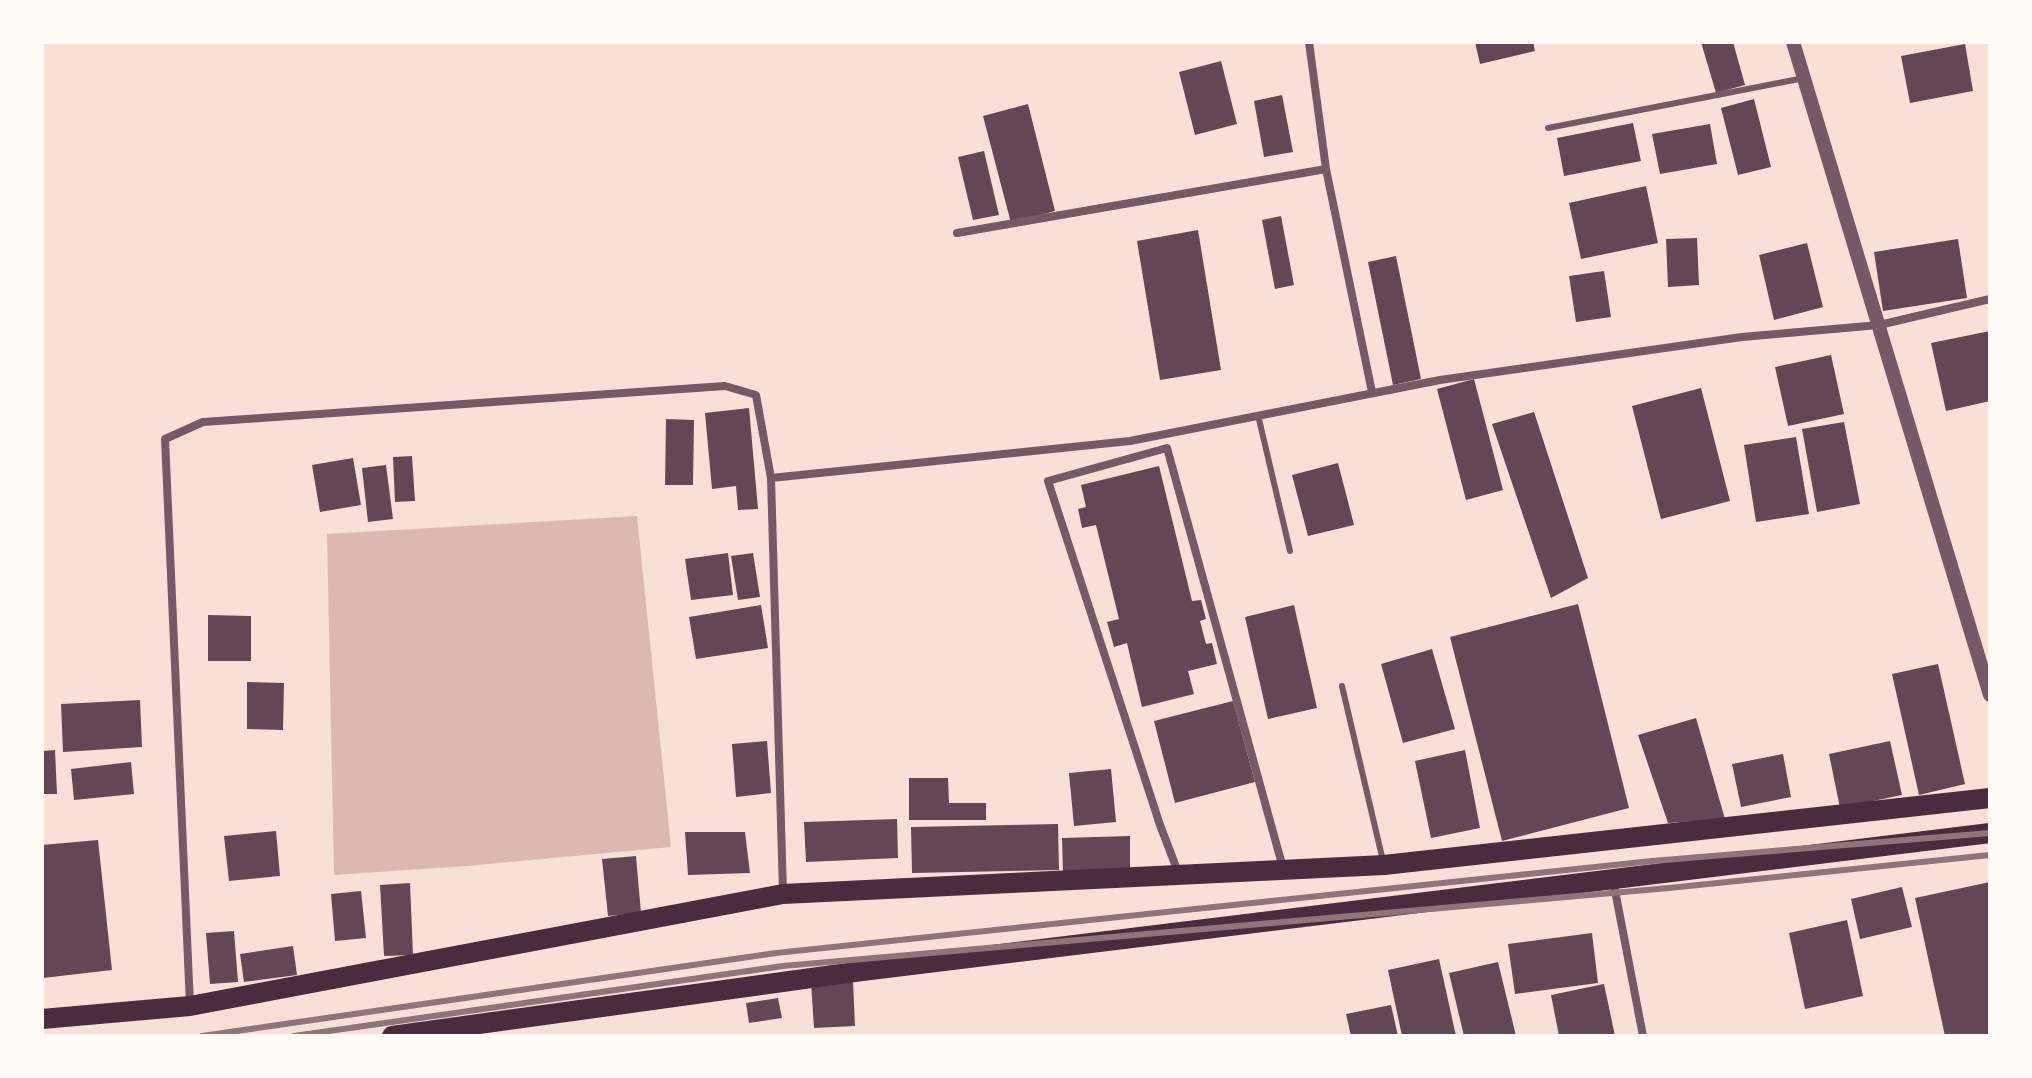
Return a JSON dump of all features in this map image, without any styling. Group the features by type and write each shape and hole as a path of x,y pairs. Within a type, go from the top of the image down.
{"main road":[{"path":"42,1019 190,1006 783,894 1384,865 1990,798"},
{"path":"392,1036 847,973 1990,833"}],"street":[{"path":"1309,42 1326,169 1372,392"},
{"path":"1793,42 1990,695"},
{"path":"957,233 1326,169"},
{"path":"771,478 1130,441 1372,392 1742,337 1879,325 1990,299"},
{"path":"190,1006 165,439 203,422 725,386 756,395 771,478 783,894"},
{"path":"1180,876 1160,825 1048,481 1167,448 1267,801 1283,869"},
{"path":"1613,879 1643,1036"}],"lane":[{"path":"1548,128 1804,78"},
{"path":"1258,415 1290,551"},
{"path":"1342,686 1384,865"}],"shaded area":[{"path":"637,516 671,847 334,875 327,534"}],"building":[{"path":"1475,42 1533,42 1535,51 1480,64"},
{"path":"1701,42 1733,42 1745,85 1716,93"},
{"path":"1965,44 1973,91 1910,103 1901,56"},
{"path":"1221,61 1237,124 1195,135 1179,72"},
{"path":"1282,95 1293,152 1264,157 1254,101"},
{"path":"1754,99 1771,167 1738,175 1721,108"},
{"path":"1028,104 1055,211 1011,223 983,116"},
{"path":"1633,123 1641,161 1564,176 1557,138"},
{"path":"1710,124 1717,164 1660,174 1652,134"},
{"path":"984,151 999,215 973,220 958,157"},
{"path":"1646,186 1658,243 1581,259 1569,203"},
{"path":"1281,216 1294,285 1275,289 1262,220"},
{"path":"1198,230 1221,370 1160,380 1137,241"},
{"path":"1697,238 1699,285 1668,287 1666,239"},
{"path":"1958,239 1967,298 1883,311 1874,252"},
{"path":"1807,243 1823,307 1774,320 1759,255"},
{"path":"1396,256 1421,379 1393,385 1368,262"},
{"path":"1604,271 1611,317 1576,322 1569,276"},
{"path":"1990,331 1990,401 1946,411 1931,343"},
{"path":"1831,355 1844,414 1788,426 1775,367"},
{"path":"1474,379 1503,490 1466,500 1437,389"},
{"path":"1701,388 1730,501 1661,519 1632,406"},
{"path":"749,408 758,509 738,510 736,486 712,489 705,413"},
{"path":"1534,412 1588,578 1551,598 1492,424"},
{"path":"666,419 694,420 693,485 665,485"},
{"path":"1844,422 1860,504 1817,512 1802,429"},
{"path":"1796,437 1809,514 1756,522 1744,445"},
{"path":"412,456 415,501 395,502 393,457"},
{"path":"353,458 361,505 320,512 312,465"},
{"path":"1338,463 1354,525 1308,536 1292,475"},
{"path":"386,465 393,519 368,522 362,468"},
{"path":"1159,466 1192,601 1201,600 1206,619 1200,621 1206,644 1212,643 1217,664 1188,671 1194,694 1142,707 1127,643 1114,647 1107,622 1119,619 1096,525 1082,528 1078,509 1086,507 1081,485"},
{"path":"728,553 733,595 691,600 685,559"},
{"path":"753,553 760,597 738,600 731,556"},
{"path":"1578,604 1629,808 1502,841 1450,637"},
{"path":"761,605 768,648 696,659 689,617"},
{"path":"1294,605 1317,708 1268,719 1245,617"},
{"path":"208,615 251,616 251,661 208,661"},
{"path":"1432,649 1455,729 1403,743 1381,664"},
{"path":"1938,664 1965,784 1919,795 1892,674"},
{"path":"247,682 284,683 283,730 247,729"},
{"path":"140,700 142,747 63,752 61,704"},
{"path":"1233,701 1255,782 1175,803 1154,721"},
{"path":"1696,718 1725,819 1668,823 1638,735"},
{"path":"767,741 771,793 736,797 732,744"},
{"path":"1890,741 1902,795 1840,808 1829,754"},
{"path":"55,750 57,794 42,794 42,751"},
{"path":"1465,750 1480,828 1431,838 1415,761"},
{"path":"1783,754 1791,797 1741,807 1732,764"},
{"path":"131,762 134,794 74,800 71,769"},
{"path":"1111,769 1116,822 1074,826 1069,773"},
{"path":"909,778 948,778 949,803 986,803 986,820 909,820"},
{"path":"897,819 898,858 806,862 804,822"},
{"path":"1058,824 1059,870 912,873 911,827"},
{"path":"276,831 280,876 229,881 224,836"},
{"path":"685,832 745,832 750,873 688,875"},
{"path":"1130,836 1130,871 1063,873 1062,838"},
{"path":"98,840 112,970 43,978 42,845"},
{"path":"636,856 641,913 608,916 602,859"},
{"path":"1990,882 1990,1036 1945,1036 1915,898"},
{"path":"410,883 413,955 384,956 380,885"},
{"path":"1902,887 1912,927 1860,939 1851,899"},
{"path":"361,891 366,938 335,941 331,894"},
{"path":"1847,920 1863,996 1805,1009 1789,933"},
{"path":"234,931 238,982 210,984 206,933"},
{"path":"1592,933 1598,983 1515,994 1508,944"},
{"path":"293,946 297,975 244,982 240,954"},
{"path":"1439,959 1456,1036 1402,1036 1388,970"},
{"path":"1498,962 1516,1036 1464,1036 1449,973"},
{"path":"853,981 855,1026 814,1028 811,983"},
{"path":"1604,984 1615,1036 1559,1036 1551,995"},
{"path":"778,998 782,1018 749,1023 746,1003"},
{"path":"1391,1005 1398,1036 1351,1036 1346,1014"}],"railway":[{"path":"202,1036 776,953 1652,861 1990,833"},
{"path":"294,1036 783,966 1669,888 1990,855"}]}
